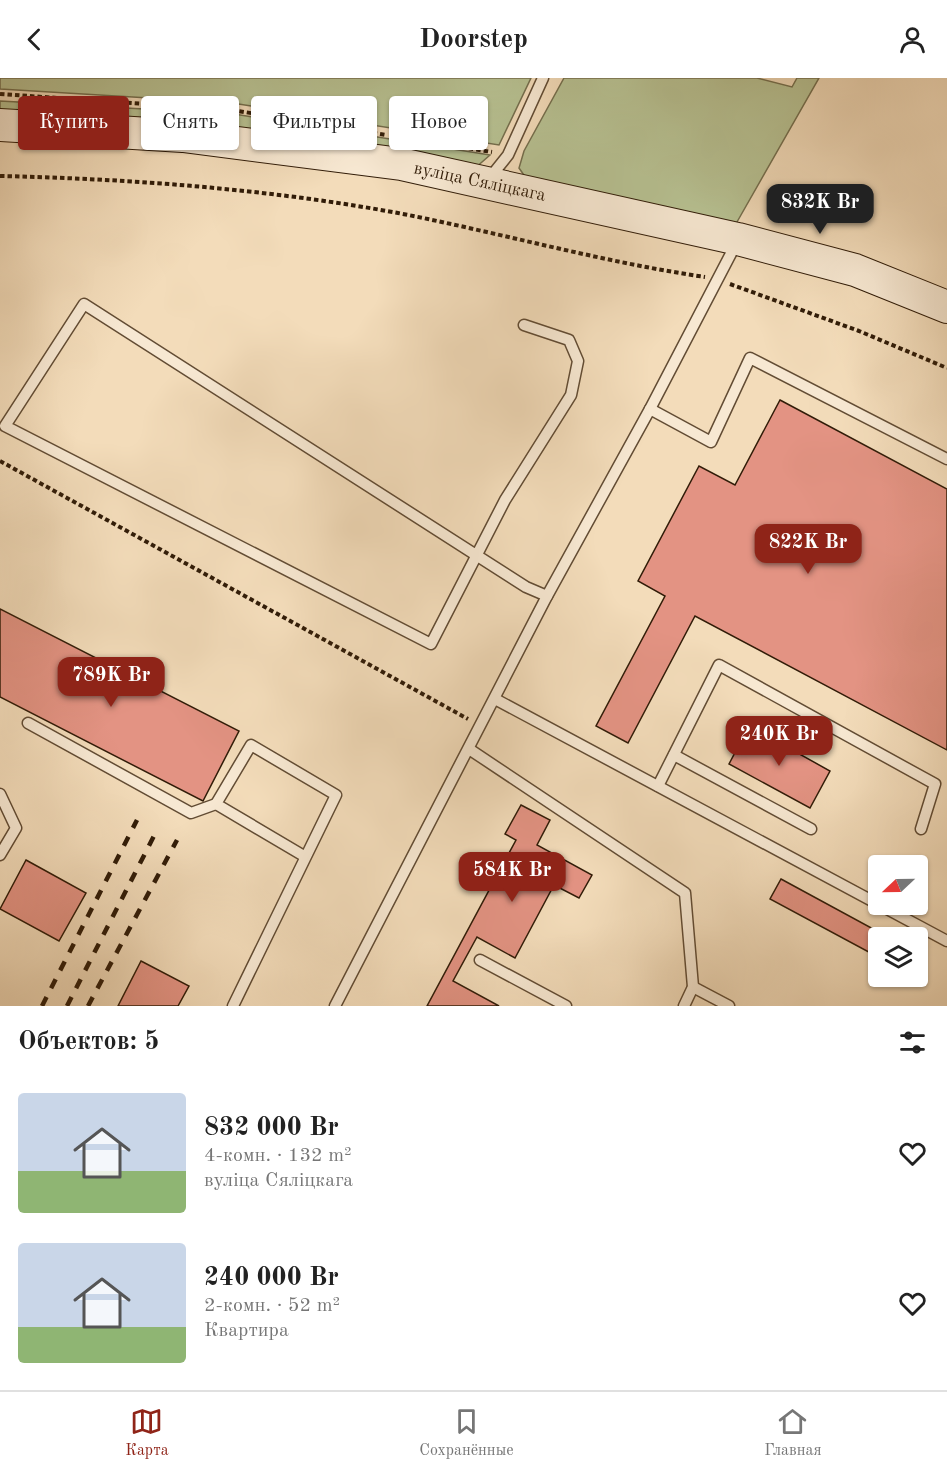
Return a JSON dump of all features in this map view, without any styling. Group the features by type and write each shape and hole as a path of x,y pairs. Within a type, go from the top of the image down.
{"main road":[{"name":"вуліца Сяліцкага","path":"0,125 183,136 322,152 401,164 738,239 855,270 947,307"}],"lane":[{"path":"487,183 508,155 543,78"},
{"path":"335,1006 547,596 650,409 738,239"},
{"path":"524,325 569,340 578,361 571,395 505,500 476,555 431,644 5,426 84,304 476,555 526,586 547,596"},
{"path":"650,409 711,442 750,358 947,459"},
{"path":"658,786 719,665 935,784 921,829"},
{"path":"495,699 947,941"},
{"path":"28,723 191,813 216,804 251,746 336,795 232,1006"},
{"path":"469,749 685,893 693,987 684,1006"},
{"path":"674,755 811,829"},
{"path":"0,794 16,828 0,855"},
{"path":"216,804 304,856"},
{"path":"480,960 566,1006"},
{"path":"693,987 729,1006"}],"path":[{"path":"0,176 137,182 325,201 539,242 645,268 718,279 859,331 947,368"},
{"path":"0,460 468,718"}],"green space":[{"path":"0,78 531,78 499,145 488,143 488,96 389,96 389,128 377,126 377,96 251,96 251,106 239,104 239,96 141,98 0,89"},
{"path":"564,78 757,78 792,87 797,78 819,78 733,229 526,178 519,168 524,151"},
{"path":"0,101 18,102 18,118 0,116"},
{"path":"129,108 141,109 141,132 129,130"},
{"path":"239,115 251,117 251,144 239,143"},
{"path":"377,137 389,139 389,150 459,150 490,155 474,169 304,150 377,150"}],"building":[{"path":"780,400 947,489 947,750 695,616 628,743 596,726 665,596 638,581 699,466 735,485"},
{"path":"0,609 239,731 203,801 0,697"},
{"path":"749,726 830,771 810,808 729,764"},
{"path":"521,805 550,820 537,845 592,875 579,898 554,885 515,958 477,937 453,981 499,1006 427,1006 516,840 505,834"},
{"path":"26,860 86,893 59,941 0,909"},
{"path":"781,879 870,927 868,952 770,899"},
{"path":"141,961 189,986 178,1006 118,1006"}],"railway":[{"path":"42,1006 137,820"},
{"path":"67,1006 156,832"},
{"path":"88,1006 177,840"}]}
